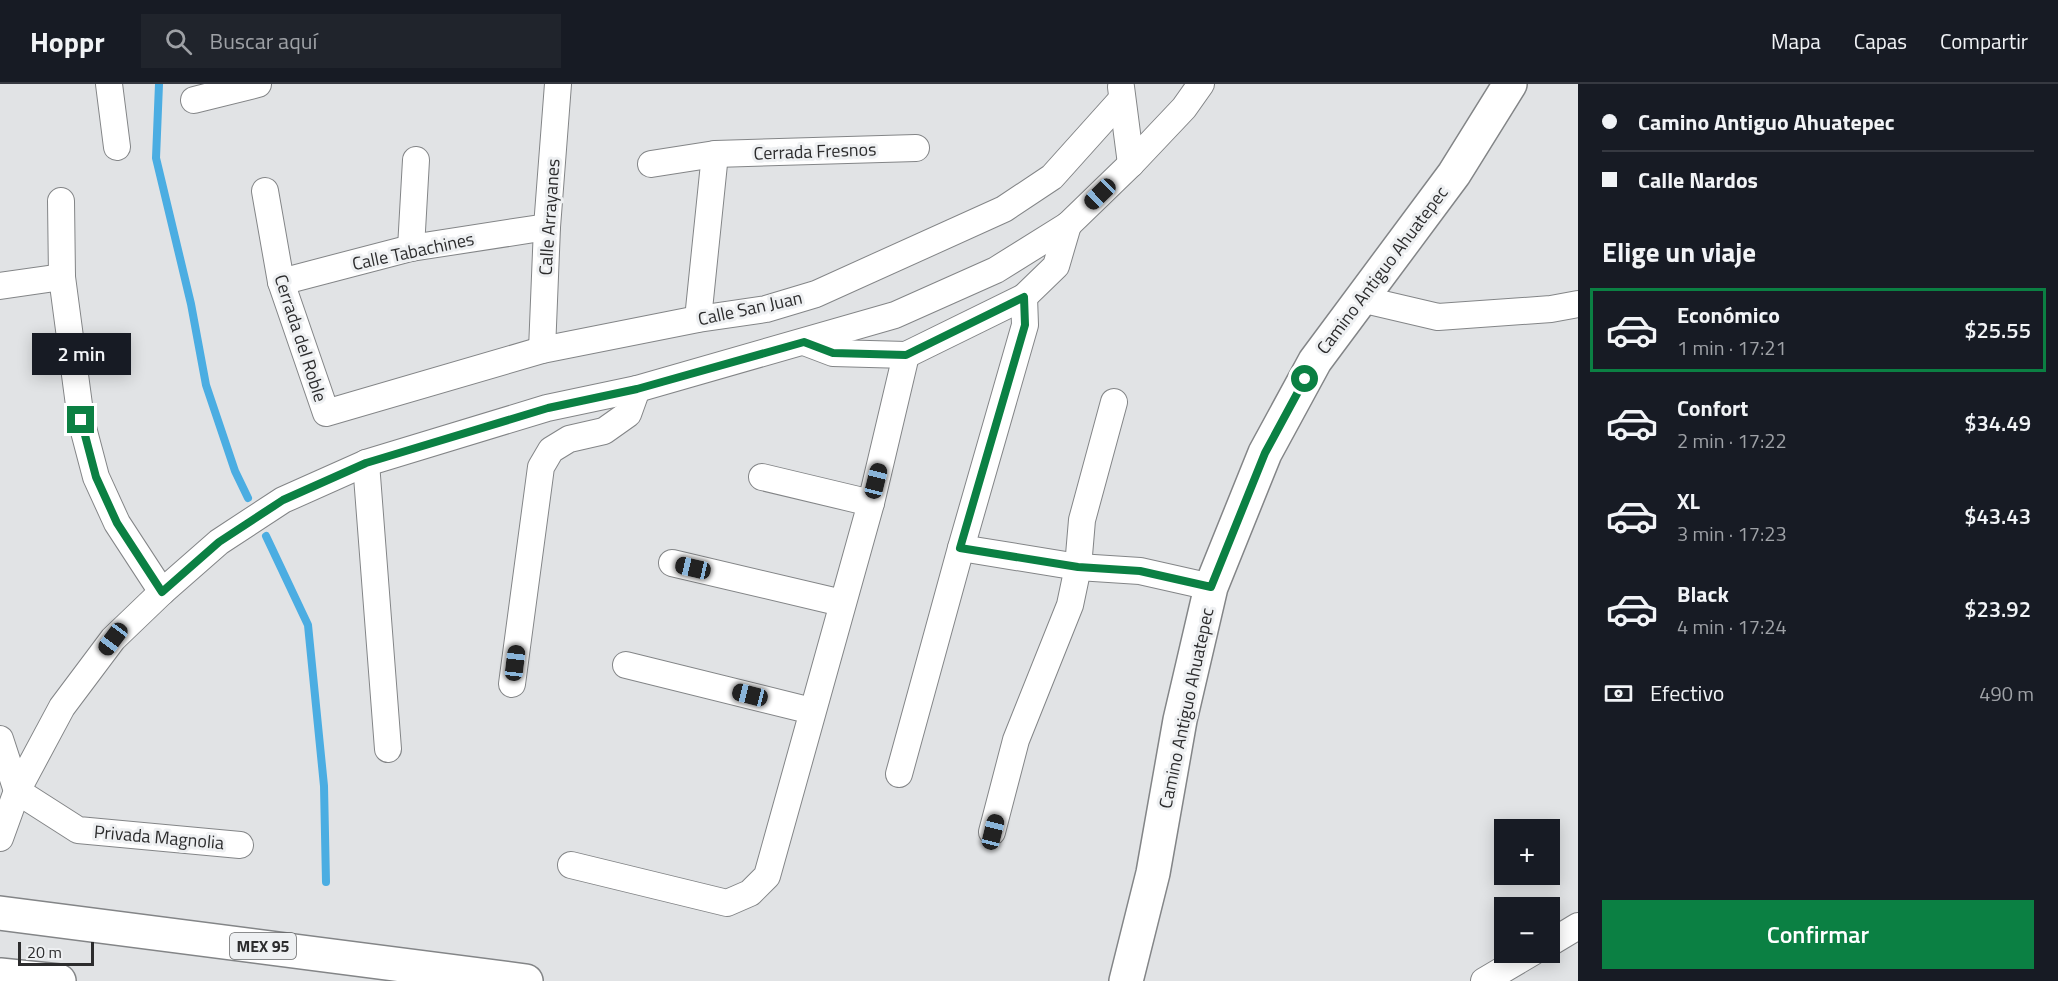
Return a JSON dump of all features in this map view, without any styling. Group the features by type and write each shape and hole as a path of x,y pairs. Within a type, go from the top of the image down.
{"main road":[{"name":"Camino Antiguo Ahuatepec","path":"1126,981 1153,873 1180,720 1211,587 1265,453 1315,361 1454,174 1510,84"},
{"name":"MEX 95","path":"0,913 526,981"},
{"path":"0,975 59,981"}],"street":[{"path":"109,84 117,147"},
{"path":"194,100 258,84"},
{"name":"Calle Arrayanes","path":"542,350 547,227 558,84"},
{"path":"0,838 16,791 62,707 113,639 219,542 283,500 366,463 548,408 637,389 895,315 996,270 1068,225 1184,108 1201,84"},
{"path":"1121,91 1131,164"},
{"name":"Calle San Juan","path":"326,413 542,350 699,319 766,309 816,294 1004,209 1052,177 1121,91"},
{"name":"Cerrada Fresnos","path":"651,164 715,154 916,148"},
{"path":"699,319 715,154"},
{"path":"411,248 416,160"},
{"name":"Cerrada del Roble","path":"265,191 280,282 326,413"},
{"path":"61,201 62,276 81,420 96,477 117,523 162,592"},
{"path":"804,342 833,353 906,355 1024,297 1056,266 1068,225"},
{"name":"Calle Tabachines","path":"280,282 411,248 547,227"},
{"path":"0,286 62,276"},
{"path":"898,774 960,548 1025,325 1024,297"},
{"path":"1361,300 1438,317 1551,309 1578,304"},
{"path":"571,865 727,903 750,893 767,876 871,502 906,355"},
{"path":"512,684 541,467 551,450 568,439 604,431 628,414 637,389"},
{"path":"993,832 1016,740 1070,605 1078,567 1082,520 1114,402"},
{"path":"366,463 388,749"},
{"path":"762,477 871,502"},
{"path":"960,548 1078,567 1140,571 1211,587"},
{"path":"672,563 842,603"},
{"path":"626,665 812,711"},
{"path":"0,739 16,791"},
{"name":"Privada Magnolia","path":"16,791 78,830 240,845"},
{"path":"1560,937 1578,926"},
{"path":"1484,981 1514,963"}],"waterway":[{"path":"159,84 156,158 191,304 206,385 235,471 248,498"},
{"path":"266,536 308,625 324,786 326,882"}],"route":[{"path":"81,420 96,477 117,523 162,592 219,542 283,500 366,463 548,408 637,389 804,342 833,353 906,355 1024,297 1025,325 960,548 1078,567 1140,571 1211,587 1265,453 1305,379"}]}
